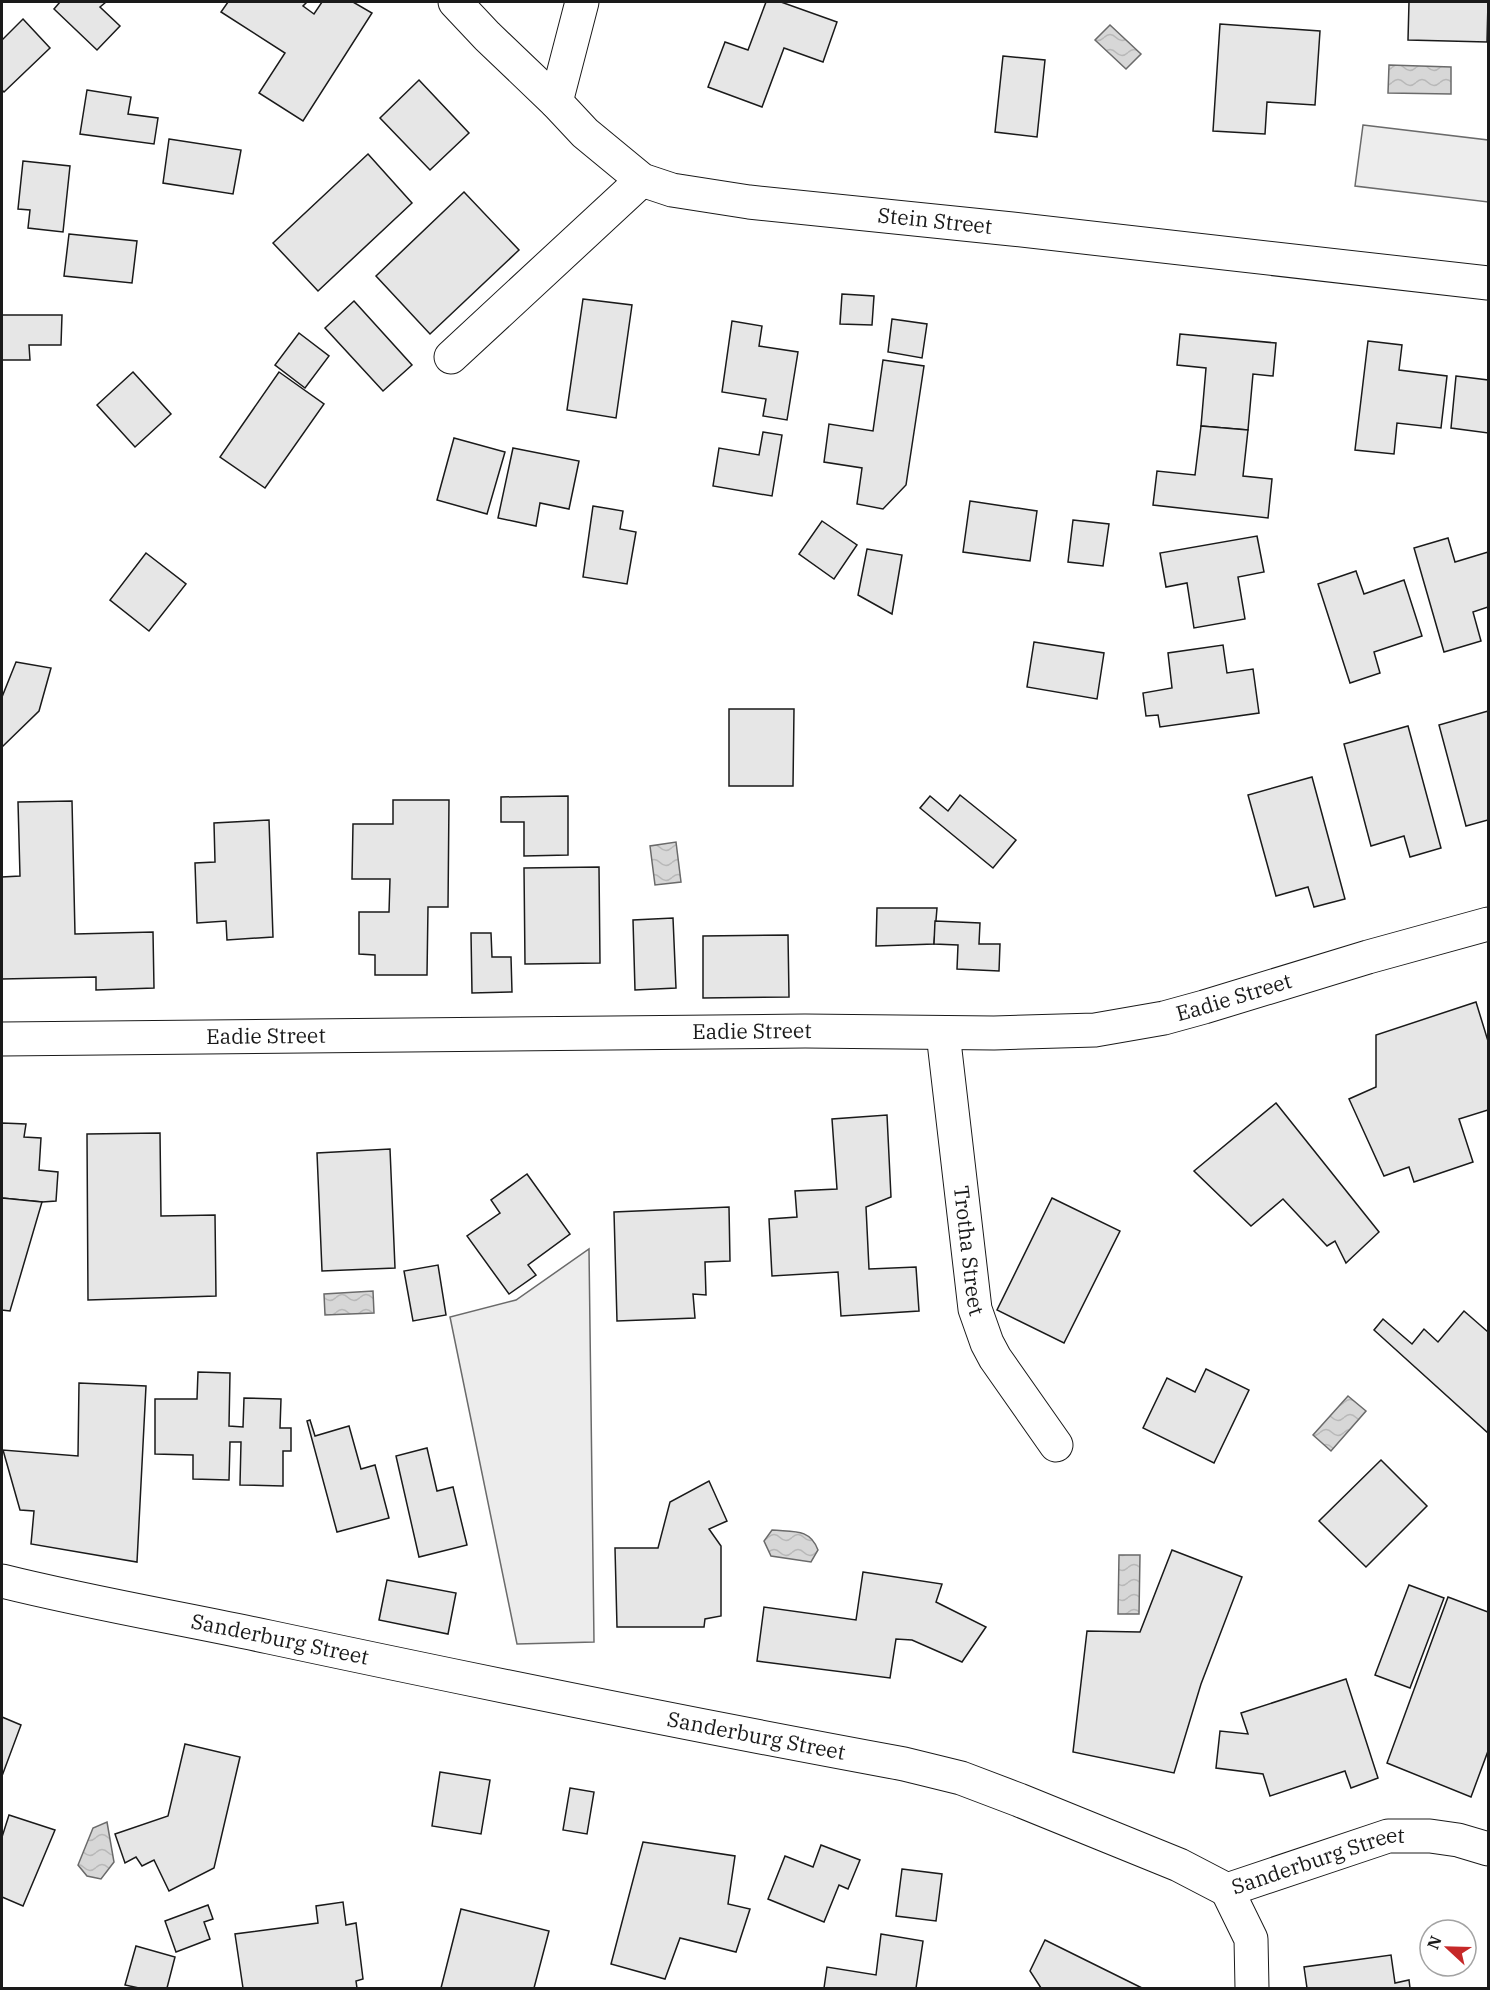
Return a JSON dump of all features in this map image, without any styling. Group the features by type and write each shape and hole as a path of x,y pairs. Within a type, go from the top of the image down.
{"street":[{"name":"Stein Street","path":"454,2 556,102 585,134 642,180 672,190 750,202 1012,228 1488,283"},
{"path":"556,102 582,2"},
{"path":"451,357 642,180"},
{"name":"Eadie Street","path":"2,1039 805,1031 943,1033 1095,1029 1164,1018 1488,924"},
{"name":"Trotha Street","path":"943,1033 975,1309 995,1358 1056,1445"},
{"name":"Sanderburg Street","path":"2,1581 66,1597 252,1633 513,1689 904,1764 961,1778 1179,1864 1227,1890 1388,1836 1430,1836 1458,1840 1488,1849"},
{"path":"1227,1890 1251,1939 1252,1989"}],"shaded area":[{"path":"1363,125 1488,140 1488,202 1355,186"},
{"path":"589,1249 594,1642 517,1644 450,1317 516,1300"}],"water":[{"path":"1110,25 1141,54 1126,69 1095,40"},
{"path":"1389,65 1451,67 1451,94 1388,93"},
{"path":"676,842 681,882 655,885 650,846"},
{"path":"373,1291 374,1313 325,1315 324,1294"},
{"path":"1348,1396 1366,1411 1331,1451 1313,1435"},
{"path":"772,1530 800,1532 810,1538 818,1550 811,1562 771,1556 764,1541"},
{"path":"1119,1555 1140,1555 1139,1614 1118,1614"},
{"path":"107,1822 114,1862 101,1879 87,1876 78,1865 93,1828"}],"building":[{"path":"60,2 106,2 100,7 120,26 97,50 54,9"},
{"path":"228,2 307,2 303,6 314,14 322,2 353,2 372,13 303,121 259,93 285,53 221,12"},
{"path":"766,2 781,2 837,22 823,62 784,48 762,107 708,87 725,42 748,50"},
{"path":"1409,2 1488,2 1487,42 1408,40"},
{"path":"23,19 50,48 4,92 2,90 2,40"},
{"path":"1220,24 1320,31 1315,105 1267,102 1265,134 1213,131"},
{"path":"1003,56 1045,60 1037,137 995,132"},
{"path":"419,80 469,133 430,170 380,118"},
{"path":"87,90 131,97 128,114 158,118 154,144 80,134"},
{"path":"169,139 241,150 233,194 163,183"},
{"path":"368,154 412,203 318,291 273,243"},
{"path":"23,161 70,166 63,232 28,228 30,210 18,209"},
{"path":"464,192 519,250 430,334 376,276"},
{"path":"69,234 137,241 132,283 64,276"},
{"path":"842,294 874,296 872,325 840,324"},
{"path":"583,299 632,305 616,418 567,410"},
{"path":"354,301 412,365 383,391 325,328"},
{"path":"2,315 62,315 61,345 29,345 30,360 2,360"},
{"path":"892,319 927,324 922,358 888,352"},
{"path":"732,321 762,326 759,346 798,352 787,420 763,416 766,399 722,392"},
{"path":"299,333 329,356 305,388 275,365"},
{"path":"1180,334 1276,343 1273,376 1253,374 1248,430 1201,426 1206,368 1177,365"},
{"path":"1368,341 1402,345 1399,370 1447,376 1441,428 1397,423 1394,454 1355,450"},
{"path":"883,360 924,366 906,485 883,509 857,504 862,468 824,462 829,424 873,431"},
{"path":"133,372 171,414 135,447 97,405"},
{"path":"279,372 324,404 265,488 220,457"},
{"path":"1456,376 1488,380 1488,433 1451,428"},
{"path":"1201,426 1248,430 1243,476 1272,479 1268,518 1153,505 1157,471 1195,475"},
{"path":"763,432 782,435 772,496 713,486 719,448 759,455"},
{"path":"454,438 505,452 487,514 437,500"},
{"path":"513,448 579,461 569,509 540,503 536,526 498,518"},
{"path":"970,501 1037,511 1030,561 963,552"},
{"path":"593,506 623,511 620,529 636,532 627,584 583,577"},
{"path":"1073,520 1109,524 1103,566 1068,562"},
{"path":"822,521 857,545 834,579 799,554"},
{"path":"1257,536 1264,572 1238,577 1245,619 1194,628 1187,583 1166,587 1160,553"},
{"path":"1448,538 1455,562 1488,552 1488,607 1473,612 1481,641 1444,652 1414,548"},
{"path":"867,549 902,555 892,614 858,595"},
{"path":"146,553 186,584 149,631 110,600"},
{"path":"1356,571 1364,594 1404,580 1422,636 1374,652 1380,673 1350,683 1318,584"},
{"path":"1034,642 1104,653 1097,699 1027,687"},
{"path":"1223,645 1227,673 1253,669 1259,713 1160,727 1158,715 1146,716 1143,693 1172,688 1168,653"},
{"path":"16,662 51,668 39,711 2,747 2,697"},
{"path":"729,709 794,709 793,786 729,786"},
{"path":"1488,711 1488,820 1466,826 1439,725"},
{"path":"1408,726 1441,848 1410,857 1404,836 1371,846 1344,744"},
{"path":"1312,777 1345,899 1314,907 1308,887 1276,896 1248,795"},
{"path":"960,795 1016,840 993,868 920,808 930,796 948,811"},
{"path":"568,796 568,855 524,856 524,822 501,822 501,797"},
{"path":"393,800 449,800 448,907 428,907 427,975 375,975 375,955 359,954 359,912 389,912 390,879 352,879 353,824 393,824"},
{"path":"72,801 75,934 153,932 154,988 96,990 96,977 2,979 2,877 20,876 18,802"},
{"path":"269,820 273,937 227,940 226,921 197,923 195,863 215,862 214,823"},
{"path":"599,867 600,963 525,964 524,868"},
{"path":"877,908 937,908 934,944 876,946"},
{"path":"673,918 676,988 635,990 633,920"},
{"path":"935,921 980,923 979,944 1000,944 999,971 957,969 958,945 934,944"},
{"path":"471,933 491,933 492,957 511,957 512,992 472,993"},
{"path":"788,935 789,997 703,998 703,936"},
{"path":"1476,1002 1488,1041 1488,1110 1459,1119 1473,1162 1414,1182 1409,1167 1384,1176 1349,1099 1376,1087 1376,1035"},
{"path":"1276,1103 1379,1232 1346,1263 1335,1241 1327,1246 1283,1199 1251,1226 1194,1171"},
{"path":"887,1115 891,1197 866,1207 869,1269 916,1267 919,1311 841,1316 838,1272 772,1276 769,1219 797,1217 795,1191 837,1189 832,1119"},
{"path":"2,1123 26,1124 24,1137 41,1138 39,1170 58,1172 56,1201 2,1198"},
{"path":"160,1133 161,1216 215,1215 216,1296 88,1300 87,1134"},
{"path":"390,1149 395,1268 322,1271 317,1153"},
{"path":"527,1174 570,1234 528,1265 536,1275 509,1294 467,1236 500,1213 491,1200"},
{"path":"2,1198 42,1202 10,1311 2,1310"},
{"path":"1052,1198 1120,1231 1064,1343 997,1310"},
{"path":"729,1207 730,1261 705,1262 706,1295 693,1294 695,1318 617,1321 614,1212"},
{"path":"438,1265 446,1315 413,1321 404,1271"},
{"path":"1464,1311 1488,1332 1488,1433 1374,1330 1383,1319 1412,1344 1424,1329 1438,1342"},
{"path":"1206,1369 1249,1390 1214,1463 1143,1428 1167,1378 1195,1392"},
{"path":"198,1372 230,1373 229,1426 243,1427 244,1398 281,1399 280,1428 291,1428 291,1451 283,1451 283,1486 240,1485 241,1442 230,1442 229,1480 193,1479 193,1455 155,1454 155,1399 197,1399"},
{"path":"79,1383 146,1386 137,1562 31,1544 34,1511 20,1510 3,1450 78,1456"},
{"path":"310,1420 315,1436 349,1426 361,1469 375,1465 389,1518 337,1532 307,1421"},
{"path":"427,1448 437,1491 453,1487 467,1545 419,1557 396,1456"},
{"path":"1381,1460 1427,1506 1366,1567 1319,1521"},
{"path":"709,1481 727,1521 709,1529 721,1546 721,1616 705,1619 704,1627 617,1627 615,1548 658,1548 670,1502"},
{"path":"1172,1550 1242,1577 1201,1684 1174,1773 1073,1752 1087,1631 1140,1632"},
{"path":"863,1572 942,1584 936,1602 986,1627 962,1662 912,1640 896,1639 890,1678 757,1661 764,1607 856,1620"},
{"path":"387,1580 456,1593 448,1634 379,1620"},
{"path":"1409,1585 1444,1598 1410,1688 1375,1675"},
{"path":"1448,1597 1488,1612 1488,1751 1471,1797 1387,1763"},
{"path":"1346,1679 1378,1778 1351,1788 1345,1771 1270,1796 1263,1774 1216,1768 1220,1731 1248,1734 1241,1713"},
{"path":"2,1717 21,1725 2,1776"},
{"path":"185,1744 240,1757 214,1868 169,1891 154,1860 142,1866 136,1857 125,1863 115,1834 168,1816"},
{"path":"440,1772 490,1780 481,1834 432,1826"},
{"path":"570,1788 594,1792 587,1834 563,1830"},
{"path":"9,1815 55,1830 23,1906 2,1897 2,1837"},
{"path":"643,1842 735,1856 728,1904 750,1909 736,1952 680,1938 665,1979 611,1964"},
{"path":"821,1845 860,1860 848,1889 839,1885 824,1922 768,1899 785,1856 813,1867"},
{"path":"902,1869 942,1874 936,1921 896,1916"},
{"path":"343,1902 346,1925 356,1923 363,1979 356,1981 357,1988 243,1988 235,1934 318,1923 316,1906"},
{"path":"208,1905 213,1919 204,1922 210,1939 176,1952 165,1921"},
{"path":"461,1909 549,1931 534,1988 441,1988"},
{"path":"881,1934 923,1941 916,1988 824,1988 827,1967 876,1975"},
{"path":"1045,1940 1142,1988 1041,1988 1030,1971"},
{"path":"136,1946 175,1957 167,1988 139,1988 125,1985"},
{"path":"1391,1955 1395,1983 1409,1980 1410,1988 1307,1988 1304,1967"}]}
